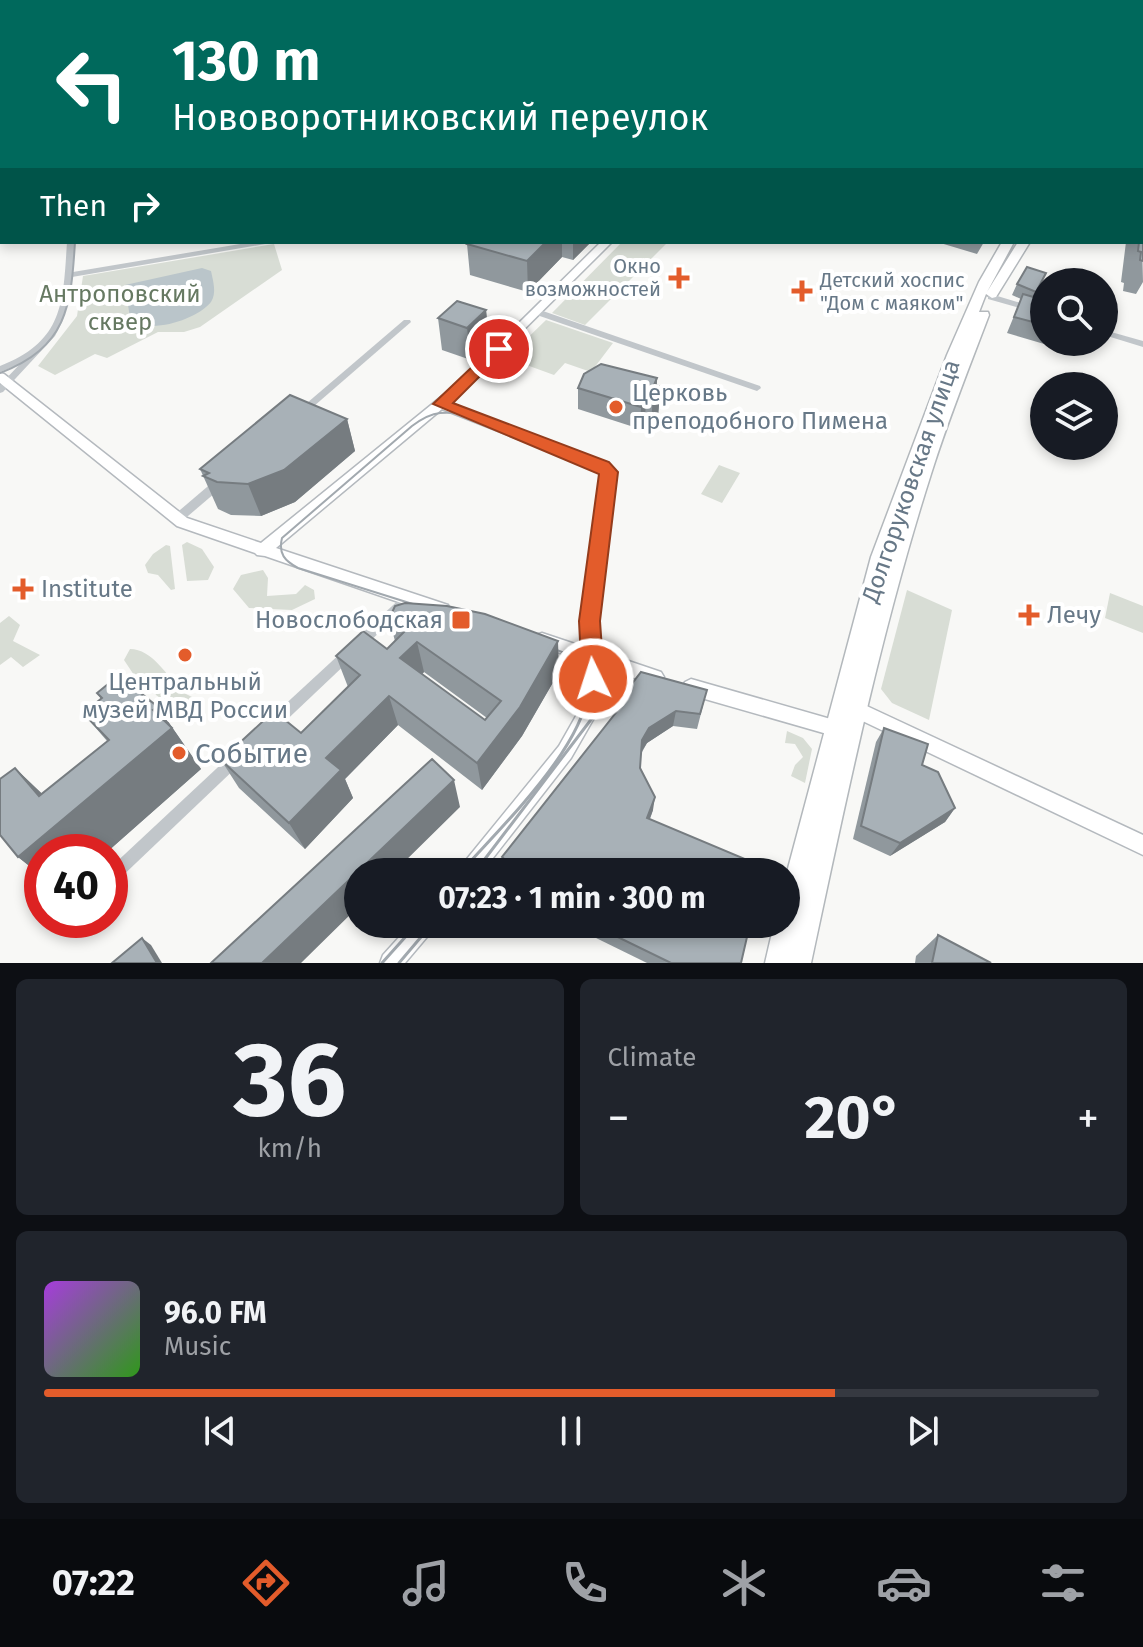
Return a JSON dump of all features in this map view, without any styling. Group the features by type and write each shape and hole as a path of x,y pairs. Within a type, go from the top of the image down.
{"main road":[{"name":"Долгоруковская улица","path":"795,962 834,728 880,557 957,349 985,282 1007,244"},
{"name":"Долгоруковская улица","path":"795,962 856,709 902,540 961,369 991,297 1023,244"}],"street":[{"path":"71,244 69,275 60,321 36,352 3,384 177,519 262,551 458,615"},
{"path":"69,275 253,244"},
{"path":"262,551 441,404 605,244"},
{"path":"991,297 1030,309"},
{"path":"537,312 757,388"},
{"path":"297,416 407,322"},
{"path":"1118,336 1143,344"},
{"path":"0,369 36,352"},
{"path":"441,404 608,470 590,621 594,660 591,701 583,726 480,858"},
{"path":"177,519 229,474"},
{"path":"262,735 407,599"},
{"path":"527,636 594,660 834,728"},
{"path":"856,709 1143,845"},
{"path":"128,861 251,745"},
{"path":"391,963 413,938"}],"green space":[{"name":"Антроповский сквер","path":"274,244 282,270 200,327 184,332 158,332 107,358 95,354 55,375 38,366 77,316 83,276"},
{"path":"620,244 666,244 585,325 552,313"},
{"path":"546,320 613,343 591,372 565,363 554,375 507,358"},
{"path":"719,465 740,473 722,503 701,494"},
{"path":"187,542 202,549 214,567 208,580 187,581 182,545"},
{"path":"166,545 170,546 175,589 171,590 158,575 148,573 145,565 153,554"},
{"path":"263,570 268,578 267,596 296,594 305,585 314,590 315,599 292,610 249,608 233,589 241,575"},
{"path":"907,590 952,610 929,720 892,703 881,689"},
{"path":"1110,593 1143,606 1143,633 1105,618"},
{"path":"9,616 20,625 13,641 40,655 23,667 11,657 0,665 0,623"},
{"path":"130,649 152,658 180,691 198,700 187,712 180,712 156,695 149,679 134,675 124,660"},
{"path":"787,731 803,738 812,749 805,783 791,776 795,765 803,757 795,744 785,743"}],"shaded area":[{"path":"202,268 211,271 214,287 213,298 204,309 183,320 159,326 147,326 130,318 125,285"}],"building":[{"path":"467,244 544,244 527,261"},
{"path":"1139,244 1143,244 1143,261 1140,260 1141,252 1138,251"},
{"path":"1027,267 1030,268 1030,289 1017,284"},
{"path":"1023,294 1030,296 1030,321 1014,317"},
{"path":"457,301 486,310 467,328 438,318"},
{"path":"601,364 657,378 654,385 659,386 660,394 653,400 646,398 641,407 578,388 584,374"},
{"path":"290,395 347,419 284,470 248,484 217,482 203,476 209,473 200,469"},
{"path":"405,603 447,606 485,614 558,641 520,707 477,763 389,696 326,758 341,770 289,823 221,760 274,711 301,733 360,675 336,656 363,631 387,649 404,632 389,619 395,606","holes":["417,642 501,701 485,720 400,658"]},
{"path":"641,672 707,690 700,714 676,711 649,728 642,740 640,768 655,797 647,818 743,858 502,857 622,705 618,702"},
{"path":"119,675 158,707 153,710 172,728 45,834 24,834 24,852 18,857 0,835 0,779 15,768 39,796 109,740 83,713 102,698 97,693"},
{"path":"884,728 928,744 922,765 938,772 955,808 900,843 861,826"},
{"path":"432,759 454,780 372,858 344,858 344,885 262,963 211,963"},
{"path":"938,935 991,963 932,963"},
{"path":"142,938 157,963 112,963"},
{"path":"620,938 747,938 741,963 671,963"}],"tram line":[{"path":"0,373 39,351 61,322 71,286 75,244"},
{"path":"435,611 298,568 284,556 282,538 425,418 440,413 458,413 502,423 550,441 609,469 611,479 595,615 598,666"},
{"path":"538,643 570,655 581,664"},
{"path":"474,858 547,774 568,743 582,714 588,687 581,664"},
{"path":"486,858 593,717 600,688 598,664"},
{"path":"382,963 404,938"},
{"path":"399,963 420,938"}],"place":[{"name":"Окно возможностей","path":"679,278"},
{"name":"Детский хоспис \"Дом с маяком\"","path":"802,291"},
{"name":"Церковь преподобного Пимена","path":"616,407"},
{"name":"Institute","path":"23,589"},
{"name":"Лечу","path":"1029,615"},
{"name":"Новослободская","path":"461,620"},
{"name":"Центральный музей МВД России","path":"185,655"},
{"name":"Событие","path":"179,753"}],"route":[{"path":"499,349 441,404 606,468 609,472 590,621 593,679"}]}
